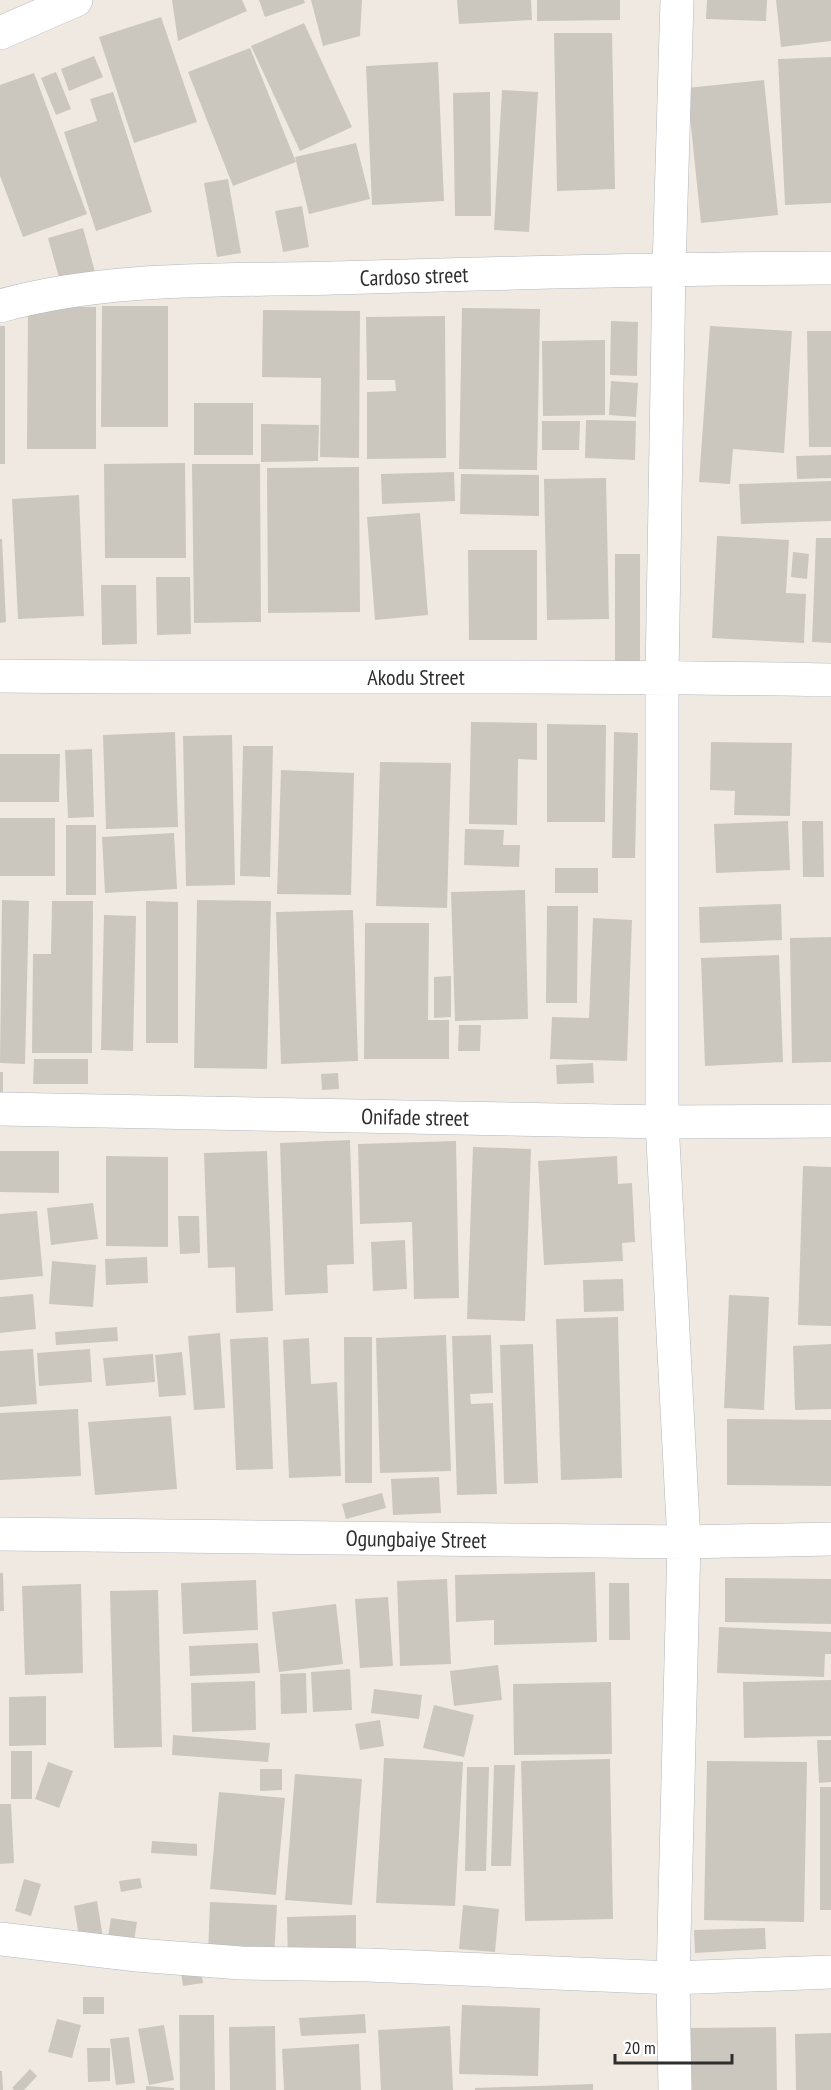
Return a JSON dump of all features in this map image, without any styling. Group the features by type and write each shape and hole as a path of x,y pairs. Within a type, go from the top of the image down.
{"street":[{"path":"0,33 76,0"},
{"path":"675,2090 673,1978 684,1542 662,1122 662,676 676,0"},
{"name":"Cardoso street","path":"0,306 33,297 139,284 669,269 831,268"},
{"name":"Akodu Street","path":"0,676 218,678 662,676 831,680"},
{"name":"Onifade street","path":"0,1109 662,1122 831,1121"},
{"name":"Ogungbaiye Street","path":"0,1534 684,1542 831,1539"},
{"path":"0,1939 137,1955 241,1963 368,1965 673,1978 831,1971"}],"building":[{"path":"172,0 242,0 247,11 178,41"},
{"path":"259,0 304,0 305,3 265,17"},
{"path":"311,0 362,0 360,36 323,46"},
{"path":"457,0 531,0 532,20 459,24"},
{"path":"537,0 620,0 620,20 537,21"},
{"path":"707,0 767,0 766,21 706,19"},
{"path":"776,0 831,0 831,41 781,47"},
{"path":"161,17 197,122 134,143 99,37"},
{"path":"304,23 352,127 300,151 251,46"},
{"path":"554,33 612,33 615,189 557,191"},
{"path":"250,48 296,162 233,186 188,72"},
{"path":"94,56 103,77 69,91 61,69"},
{"path":"831,57 831,203 785,205 778,59"},
{"path":"438,62 444,201 372,205 366,66"},
{"path":"56,72 71,109 56,115 41,78"},
{"path":"34,73 87,214 23,237 0,176 0,85"},
{"path":"764,80 778,215 701,223 687,88"},
{"path":"502,90 538,92 529,232 494,230"},
{"path":"113,92 152,212 96,231 64,132 97,121 90,99"},
{"path":"490,92 491,216 455,216 453,93"},
{"path":"356,143 370,199 309,214 295,157"},
{"path":"228,179 241,253 217,257 204,183"},
{"path":"302,206 309,247 283,252 275,211"},
{"path":"83,228 95,272 60,281 48,238"},
{"path":"102,306 168,306 168,427 101,427"},
{"path":"28,307 96,307 96,449 27,449"},
{"path":"462,308 540,309 537,470 459,469"},
{"path":"263,310 360,311 359,458 320,457 321,378 262,377"},
{"path":"445,316 446,458 367,459 367,392 396,391 395,380 367,380 366,317"},
{"path":"611,321 638,322 637,376 610,375"},
{"path":"0,326 5,326 5,464 0,464"},
{"path":"710,326 792,331 784,453 733,449 730,484 699,482"},
{"path":"807,331 831,331 831,447 809,447"},
{"path":"605,340 605,415 543,416 542,341"},
{"path":"611,381 638,383 636,417 609,415"},
{"path":"194,403 253,403 253,455 194,455"},
{"path":"586,420 636,421 635,460 585,458"},
{"path":"542,421 580,421 579,450 542,450"},
{"path":"261,424 319,425 318,461 261,462"},
{"path":"831,455 831,478 797,479 796,456"},
{"path":"185,463 186,558 105,558 104,464"},
{"path":"192,464 260,464 261,622 194,623"},
{"path":"359,467 360,612 268,613 267,468"},
{"path":"454,472 455,501 382,504 381,474"},
{"path":"461,474 539,475 539,516 460,514"},
{"path":"606,478 609,619 547,620 544,479"},
{"path":"831,481 831,521 741,524 739,484"},
{"path":"79,495 84,616 18,619 12,499"},
{"path":"420,513 428,615 375,620 367,517"},
{"path":"717,536 789,540 786,593 806,594 804,643 712,638"},
{"path":"816,538 831,538 831,643 812,642"},
{"path":"0,539 2,539 6,622 0,623"},
{"path":"468,550 537,550 537,640 469,640"},
{"path":"793,552 809,554 807,579 791,577"},
{"path":"615,554 640,554 640,665 615,665"},
{"path":"156,577 190,577 191,634 157,635"},
{"path":"101,585 136,585 137,644 102,645"},
{"path":"471,722 537,723 537,760 518,759 517,825 469,824"},
{"path":"547,724 606,725 605,822 547,822"},
{"path":"175,732 178,827 106,829 103,735"},
{"path":"614,732 638,733 635,858 612,858"},
{"path":"232,735 235,885 186,886 183,736"},
{"path":"711,742 792,743 790,816 734,815 735,791 710,790"},
{"path":"243,746 273,746 270,877 240,876"},
{"path":"92,749 94,817 68,818 65,750"},
{"path":"0,754 60,754 59,802 0,802"},
{"path":"380,762 451,763 447,908 376,906"},
{"path":"281,770 354,773 351,895 277,894"},
{"path":"0,818 55,818 55,876 0,876"},
{"path":"788,821 790,870 716,873 714,824"},
{"path":"802,821 823,821 824,877 803,877"},
{"path":"66,825 96,825 96,895 66,895"},
{"path":"465,829 504,830 503,845 520,845 519,867 464,865"},
{"path":"174,833 177,889 105,893 102,837"},
{"path":"555,868 598,868 598,893 555,893"},
{"path":"525,890 528,1019 455,1021 451,892"},
{"path":"2,900 29,901 25,1064 0,1063"},
{"path":"197,900 271,901 267,1069 194,1068"},
{"path":"52,901 93,901 92,1053 32,1053 33,954 51,954"},
{"path":"146,901 178,902 178,1043 146,1043"},
{"path":"781,904 782,940 700,943 699,907"},
{"path":"547,906 578,906 577,1003 546,1003"},
{"path":"353,910 358,1061 281,1064 276,912"},
{"path":"104,915 136,916 133,1051 101,1050"},
{"path":"593,918 632,920 627,1061 550,1059 552,1017 589,1018"},
{"path":"365,923 429,923 428,1020 449,1020 449,1059 364,1059"},
{"path":"831,937 831,1062 792,1063 790,938"},
{"path":"779,955 783,1062 705,1066 701,958"},
{"path":"451,976 451,1017 434,1018 434,977"},
{"path":"459,1025 481,1025 480,1051 458,1051"},
{"path":"34,1059 88,1059 88,1084 33,1084"},
{"path":"593,1063 594,1083 557,1084 556,1065"},
{"path":"0,1072 3,1072 3,1094 0,1094"},
{"path":"338,1073 339,1089 322,1090 321,1074"},
{"path":"350,1140 354,1264 327,1265 328,1293 285,1295 280,1143"},
{"path":"456,1141 459,1298 414,1299 412,1222 360,1224 358,1144"},
{"path":"473,1147 531,1149 525,1321 467,1319"},
{"path":"0,1151 59,1151 59,1193 0,1192"},
{"path":"267,1151 273,1311 236,1313 235,1267 208,1268 204,1153"},
{"path":"106,1156 168,1157 168,1247 106,1246"},
{"path":"617,1156 618,1184 632,1183 635,1242 622,1243 623,1261 544,1265 538,1161"},
{"path":"803,1166 831,1167 831,1326 798,1325"},
{"path":"93,1203 98,1239 51,1245 47,1208"},
{"path":"37,1211 43,1276 0,1280 0,1214"},
{"path":"178,1216 199,1216 200,1253 180,1254"},
{"path":"405,1240 407,1289 373,1291 371,1242"},
{"path":"147,1257 148,1283 106,1285 105,1259"},
{"path":"52,1261 96,1265 93,1307 49,1304"},
{"path":"623,1279 624,1311 584,1312 583,1280"},
{"path":"33,1294 36,1329 0,1333 0,1297"},
{"path":"729,1295 769,1297 764,1410 724,1408"},
{"path":"618,1317 622,1478 561,1480 556,1319"},
{"path":"117,1327 118,1341 56,1345 55,1332"},
{"path":"220,1333 225,1408 194,1410 188,1336"},
{"path":"446,1335 451,1471 380,1473 376,1338"},
{"path":"491,1335 493,1393 470,1394 471,1404 493,1403 497,1494 457,1495 452,1336"},
{"path":"268,1337 273,1469 236,1470 230,1339"},
{"path":"344,1337 372,1337 372,1483 345,1483"},
{"path":"309,1338 311,1384 337,1382 341,1476 289,1478 283,1340"},
{"path":"533,1344 538,1483 504,1484 500,1345"},
{"path":"831,1344 831,1409 795,1410 793,1346"},
{"path":"33,1349 37,1404 0,1407 0,1351"},
{"path":"90,1349 92,1382 39,1386 37,1353"},
{"path":"182,1352 186,1395 159,1397 155,1355"},
{"path":"153,1354 155,1382 106,1386 103,1358"},
{"path":"78,1409 81,1476 0,1480 0,1413"},
{"path":"171,1416 177,1489 95,1495 88,1422"},
{"path":"727,1419 831,1420 831,1486 727,1485"},
{"path":"439,1477 441,1513 393,1515 391,1479"},
{"path":"382,1493 386,1508 346,1519 342,1504"},
{"path":"595,1572 597,1642 494,1645 494,1620 456,1622 455,1575"},
{"path":"0,1573 3,1573 4,1611 0,1611"},
{"path":"725,1578 831,1579 831,1624 725,1622"},
{"path":"447,1579 451,1664 400,1666 397,1581"},
{"path":"256,1580 258,1630 183,1634 181,1583"},
{"path":"609,1583 629,1583 630,1640 609,1640"},
{"path":"81,1584 83,1673 25,1675 22,1586"},
{"path":"158,1590 162,1747 114,1748 110,1591"},
{"path":"388,1597 393,1666 360,1668 355,1599"},
{"path":"336,1604 343,1664 279,1672 272,1612"},
{"path":"719,1627 831,1632 831,1654 825,1654 824,1677 717,1673"},
{"path":"258,1643 260,1673 190,1676 189,1646"},
{"path":"498,1665 502,1700 454,1706 450,1671"},
{"path":"350,1669 352,1710 313,1712 311,1672"},
{"path":"306,1673 307,1713 281,1714 280,1674"},
{"path":"831,1680 831,1736 744,1738 743,1682"},
{"path":"255,1681 256,1730 192,1732 191,1683"},
{"path":"611,1682 612,1754 514,1755 513,1684"},
{"path":"374,1689 422,1695 419,1719 371,1713"},
{"path":"46,1696 46,1745 9,1746 9,1697"},
{"path":"434,1705 474,1715 464,1757 423,1748"},
{"path":"380,1720 384,1746 360,1750 355,1724"},
{"path":"173,1735 270,1743 268,1762 172,1755"},
{"path":"817,1740 831,1740 831,1782 819,1783"},
{"path":"11,1751 32,1751 32,1799 11,1799"},
{"path":"384,1758 463,1762 455,1906 376,1903"},
{"path":"610,1759 613,1919 525,1921 521,1761"},
{"path":"707,1761 807,1762 804,1922 704,1920"},
{"path":"48,1762 73,1771 59,1808 35,1799"},
{"path":"494,1765 515,1765 511,1866 491,1866"},
{"path":"467,1767 489,1767 486,1871 465,1871"},
{"path":"260,1769 282,1769 282,1790 260,1791"},
{"path":"295,1774 362,1779 352,1905 285,1900"},
{"path":"820,1787 831,1787 831,1910 820,1910"},
{"path":"219,1792 285,1798 276,1895 210,1889"},
{"path":"0,1804 11,1804 14,1863 0,1864"},
{"path":"152,1841 197,1844 197,1856 151,1853"},
{"path":"140,1878 142,1888 121,1892 119,1881"},
{"path":"24,1879 41,1884 31,1916 15,1911"},
{"path":"97,1901 103,1938 80,1942 74,1906"},
{"path":"210,1902 277,1905 274,1958 208,1955"},
{"path":"463,1905 499,1909 495,1952 459,1949"},
{"path":"356,1915 356,1959 288,1960 287,1917"},
{"path":"111,1918 137,1922 134,1941 108,1937"},
{"path":"765,1928 766,1949 695,1953 694,1930"},
{"path":"201,1968 203,1983 183,1986 181,1972"},
{"path":"83,1997 104,1997 104,2014 83,2014"},
{"path":"462,2005 540,2008 538,2076 459,2074"},
{"path":"365,2014 366,2033 301,2036 299,2018"},
{"path":"179,2015 214,2015 215,2090 180,2090"},
{"path":"57,2019 81,2025 72,2058 48,2052"},
{"path":"164,2025 174,2080 149,2085 138,2029"},
{"path":"275,2026 276,2090 230,2090 229,2027"},
{"path":"450,2026 453,2090 381,2090 378,2030"},
{"path":"776,2027 777,2090 687,2090 687,2028"},
{"path":"831,2033 831,2090 796,2090 795,2034"},
{"path":"129,2037 135,2083 116,2085 110,2039"},
{"path":"359,2044 361,2090 284,2090 282,2049"},
{"path":"87,2048 110,2048 110,2081 88,2082"},
{"path":"30,2069 37,2076 24,2090 14,2090 12,2088"},
{"path":"0,2071 2,2071 3,2090 0,2090"},
{"path":"593,2084 593,2090 475,2090 475,2088"},
{"path":"146,2086 174,2088 174,2090 146,2090"}]}
